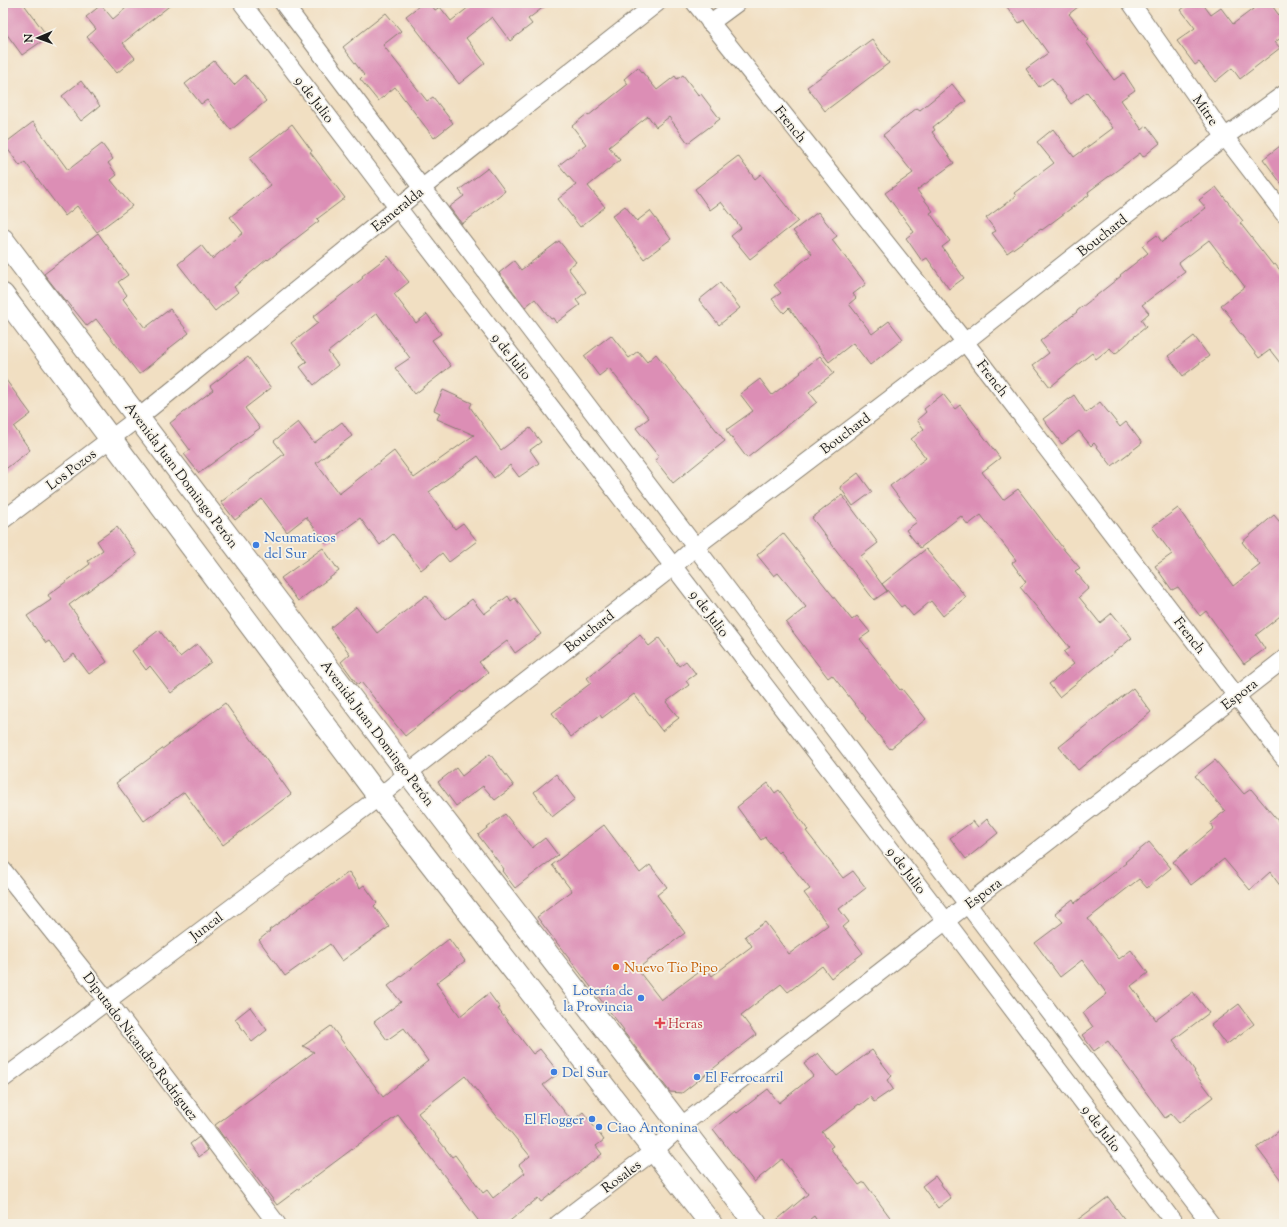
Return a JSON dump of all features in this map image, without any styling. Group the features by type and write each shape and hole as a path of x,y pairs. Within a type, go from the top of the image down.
{"main road":[{"name":"Avenida Juan Domingo Perón","path":"3,240 408,773 756,1224"},
{"path":"3,295 379,797 655,1150 711,1224"}],"street":[{"name":"9 de Julio","path":"242,3 946,920 1175,1224"},
{"name":"9 de Julio","path":"283,3 422,188 1211,1224"},
{"name":"Esmeralda","path":"138,418 422,188 657,3"},
{"name":"French","path":"695,3 965,342 1284,758"},
{"path":"710,23 737,3"},
{"name":"Mitre","path":"1131,3 1225,137 1284,214"},
{"name":"Bouchard","path":"408,773 674,566 695,547 965,342 1225,137 1284,94"},
{"name":"Los Pozos","path":"3,520 138,418"},
{"name":"Espora","path":"681,1126 1284,659"},
{"name":"Juncal","path":"3,1078 379,797 408,773"},
{"name":"Diputado Nicandro Rodríguez","path":"3,870 107,1000 277,1224"},
{"name":"Rosales","path":"558,1224 655,1150 681,1126"}],"building":[{"path":"9,3 23,3 48,37 22,55 3,29 3,7"},
{"path":"132,3 173,3 123,43 135,58 117,73 87,37 96,29 86,17 101,5 113,19"},
{"path":"423,3 430,3 435,10 440,7 451,21 474,3 549,3 528,19 532,24 510,41 492,17 466,38 485,63 459,84 406,16"},
{"path":"1004,3 1083,3 1069,14 1089,40 1086,42 1114,80 1124,73 1135,90 1121,100 1142,130 1147,126 1160,143 1143,157 1140,153 1088,192 1089,195 1042,230 1041,229 1007,253 992,233 996,231 986,218 1016,196 1014,193 1054,163 1037,142 1053,129 1074,157 1113,128 1087,92 1071,104 1052,78 1039,87 1026,69 1048,53 1024,20 1019,23"},
{"path":"1190,3 1202,3 1211,15 1221,8 1233,24 1261,3 1270,3 1284,22 1284,36 1275,42 1280,48 1240,79 1232,68 1215,82 1199,62 1195,65 1177,41 1195,28 1181,10"},
{"path":"386,13 401,31 383,45 427,101 433,97 453,123 434,138 395,87 378,101 360,79 364,75 343,47"},
{"path":"872,39 889,63 825,111 807,87"},
{"path":"214,61 234,85 245,75 266,101 231,130 207,100 201,104 185,84"},
{"path":"638,67 657,90 675,76 677,79 683,75 699,96 701,94 720,119 688,143 669,117 656,127 648,116 609,147 620,160 588,186 605,207 580,227 558,199 576,185 559,165 586,144 572,126 587,114 588,116 628,84 624,79"},
{"path":"81,81 100,106 81,121 62,96"},
{"path":"952,84 966,101 933,127 935,130 932,132 954,163 917,190 933,211 930,213 950,241 942,247 964,278 949,289 927,258 922,261 906,238 914,232 885,193 913,173 883,135 917,108 920,110"},
{"path":"33,122 68,170 102,144 113,159 108,163 117,175 111,180 132,206 97,232 77,206 65,216 25,162 20,166 4,144"},
{"path":"292,124 312,151 310,152 345,198 317,219 319,221 268,260 267,259 234,287 238,292 215,311 178,264 201,245 212,259 243,233 230,217 271,185 249,158"},
{"path":"1284,143 1284,187 1263,159"},
{"path":"738,156 755,179 761,174 798,221 750,259 731,236 741,228 721,202 710,210 695,189"},
{"path":"488,168 505,191 462,224 449,207 464,196 459,190"},
{"path":"1216,187 1243,221 1240,223 1273,265 1275,264 1284,275 1284,368 1270,350 1259,358 1230,320 1232,319 1221,305 1245,287 1209,240 1179,263 1185,272 1142,305 1149,313 1141,320 1146,327 1115,354 1110,348 1096,359 1092,353 1050,387 1033,365 1049,353 1040,341 1148,253 1142,246 1157,235 1162,242 1206,208 1199,200"},
{"path":"625,206 637,221 650,211 671,239 644,259 612,216"},
{"path":"818,212 837,236 832,240 866,284 853,294 856,298 849,304 872,334 889,321 903,339 870,365 853,343 829,362 789,308 784,313 772,299 781,293 774,285 812,254 793,231"},
{"path":"98,233 128,275 118,282 127,295 123,299 145,328 170,309 189,333 139,374 96,319 87,326 44,274"},
{"path":"559,241 576,262 568,268 586,292 576,300 580,305 556,323 535,299 525,307 499,273 514,261 521,270"},
{"path":"388,256 409,282 394,294 416,323 427,314 441,334 432,340 451,366 415,394 395,368 410,358 377,313 328,352 338,365 314,385 300,367 307,362 292,343 318,323 313,317 363,278 362,276"},
{"path":"720,283 740,308 719,325 699,300"},
{"path":"611,335 629,358 638,351 647,362 656,354 725,441 673,483 655,460 659,457 636,428 649,418 609,368 599,376 584,356"},
{"path":"1194,336 1209,356 1183,376 1168,356"},
{"path":"820,356 834,373 809,392 817,402 747,458 726,430 753,411 740,394 760,379 772,395 801,373 800,372"},
{"path":"248,357 271,388 245,408 260,428 199,473 184,454 190,450 170,423 213,390 210,386"},
{"path":"3,376 31,414 14,427 30,450 3,471"},
{"path":"443,390 472,403 470,407 501,450 530,428 541,442 530,450 539,463 519,477 510,465 494,478 478,456 429,492 455,529 463,523 477,541 449,562 442,553 421,570 393,534 380,545 360,518 326,543 306,517 287,532 262,499 235,520 221,502 284,454 274,441 298,422 314,443 342,422 352,436 316,463 339,494 394,451 414,478 474,435 437,419 440,413 434,410"},
{"path":"943,394 955,409 960,405 1000,458 982,472 1003,500 1018,489 1065,551 1080,568 1075,571 1089,588 1079,597 1100,623 1112,613 1132,638 1059,697 1049,684 1074,664 1064,652 1070,648 1020,587 1026,582 1012,563 1016,560 981,515 968,525 961,516 920,548 906,530 917,522 890,486 926,458 911,439 924,429 917,420 926,412 924,409"},
{"path":"1074,395 1086,413 1100,402 1120,427 1126,422 1142,443 1112,466 1094,443 1091,446 1079,431 1062,444 1043,419"},
{"path":"858,473 872,492 853,506 840,487"},
{"path":"842,495 878,543 861,556 887,591 874,600 812,518"},
{"path":"1178,508 1233,586 1260,565 1242,542 1274,515 1284,527 1284,613 1256,635 1265,649 1244,664 1206,611 1200,616 1178,587 1172,590 1155,566 1172,554 1152,527"},
{"path":"117,527 137,555 69,605 107,662 89,674 74,654 64,662 49,641 46,643 27,616 51,600 48,595 90,564 88,561 103,550 97,541"},
{"path":"783,533 852,620 857,616 870,632 860,639 900,690 902,689 926,719 890,749 832,675 828,678 786,623 806,607 778,573 774,576 757,555"},
{"path":"323,548 339,571 298,601 281,578"},
{"path":"926,549 966,597 943,616 931,601 913,616 904,605 901,607 882,584"},
{"path":"426,595 445,620 472,599 484,614 508,596 511,601 515,598 541,634 515,653 507,641 479,662 488,673 463,693 462,691 405,736 361,682 358,685 341,662 350,654 330,628 356,607 377,633"},
{"path":"159,630 180,657 197,644 211,662 171,693 150,666 146,670 132,651"},
{"path":"640,635 649,646 659,638 679,666 686,661 696,674 686,681 689,685 666,702 679,718 662,731 634,694 602,718 600,715 571,737 552,713 591,683 587,678"},
{"path":"1133,688 1151,712 1097,757 1095,756 1078,770 1059,747"},
{"path":"225,703 291,794 223,845 184,792 144,821 116,783"},
{"path":"490,754 514,786 495,800 483,786 456,806 438,782 456,768 462,776"},
{"path":"1215,760 1244,794 1251,789 1284,828 1284,891 1270,872 1250,890 1224,859 1191,885 1173,862 1214,828 1210,823 1225,811 1195,776"},
{"path":"556,774 575,799 552,817 534,792"},
{"path":"768,783 775,793 779,790 808,830 806,831 843,878 853,871 866,888 839,909 849,922 843,927 863,953 831,978 822,966 788,992 781,984 741,1015 756,1035 682,1093 670,1092 537,917 572,891 552,865 604,825 640,873 650,865 667,887 657,895 685,933 637,969 661,1000 705,967 712,976 752,946 745,936 765,922 789,954 828,925 804,893 810,889 780,851 778,853 765,837 761,840 737,807"},
{"path":"505,814 532,848 545,838 558,855 515,888 502,871 504,869 478,835"},
{"path":"987,819 998,833 966,859 950,838 973,821 978,827"},
{"path":"1149,842 1171,868 1147,888 1139,879 1088,919 1119,959 1131,950 1148,973 1131,986 1156,1020 1193,992 1209,1013 1173,1040 1213,1097 1179,1123 1171,1114 1165,1118 1108,1041 1094,1051 1082,1035 1093,1027 1083,1013 1107,994 1082,960 1060,977 1035,943 1063,922 1055,913 1073,899 1075,903 1126,863 1125,862"},
{"path":"349,872 360,888 364,885 377,903 374,906 389,927 342,961 330,944 285,976 259,940 270,931 269,930"},
{"path":"449,939 465,961 436,983 460,1016 489,993 500,1008 498,1009 533,1054 540,1049 559,1073 543,1085 572,1121 583,1112 604,1140 596,1146 602,1154 541,1202 538,1198 506,1224 481,1224 398,1115 277,1205 226,1137 224,1138 215,1125 314,1052 303,1046 331,1026 383,1097 428,1061 404,1028 387,1040 374,1022 401,1002 388,986","holes":["465,1076 530,1156 519,1165 525,1173 493,1198 487,1190 483,1193 455,1155 452,1157 418,1113"]},
{"path":"1239,1004 1254,1024 1226,1045 1211,1025"},
{"path":"250,1007 267,1030 252,1042 235,1019"},
{"path":"872,1050 892,1076 887,1080 893,1089 874,1102 870,1097 822,1132 833,1146 830,1148 859,1185 864,1182 895,1224 819,1224 814,1216 804,1224 772,1224 808,1194 782,1159 754,1182 713,1129 735,1111 737,1113 768,1089 779,1103 813,1076 804,1064 818,1053 837,1076"},
{"path":"1284,1127 1284,1184 1257,1148"},
{"path":"199,1137 208,1150 199,1157 190,1144"},
{"path":"935,1176 951,1198 938,1208 922,1186"},
{"path":"1108,1197 1128,1224 1072,1224"}],"place":[{"name":"Neumaticos del Sur","path":"256,545"},
{"name":"Nuevo Tío Pipo","path":"616,967"},
{"name":"Lotería de la Provincia","path":"641,998"},
{"name":"Heras","path":"660,1023"},
{"name":"Del Sur","path":"554,1072"},
{"name":"El Ferrocarril","path":"697,1077"},
{"name":"El Flogger","path":"592,1119"},
{"name":"Ciao Antonina","path":"599,1127"}]}
